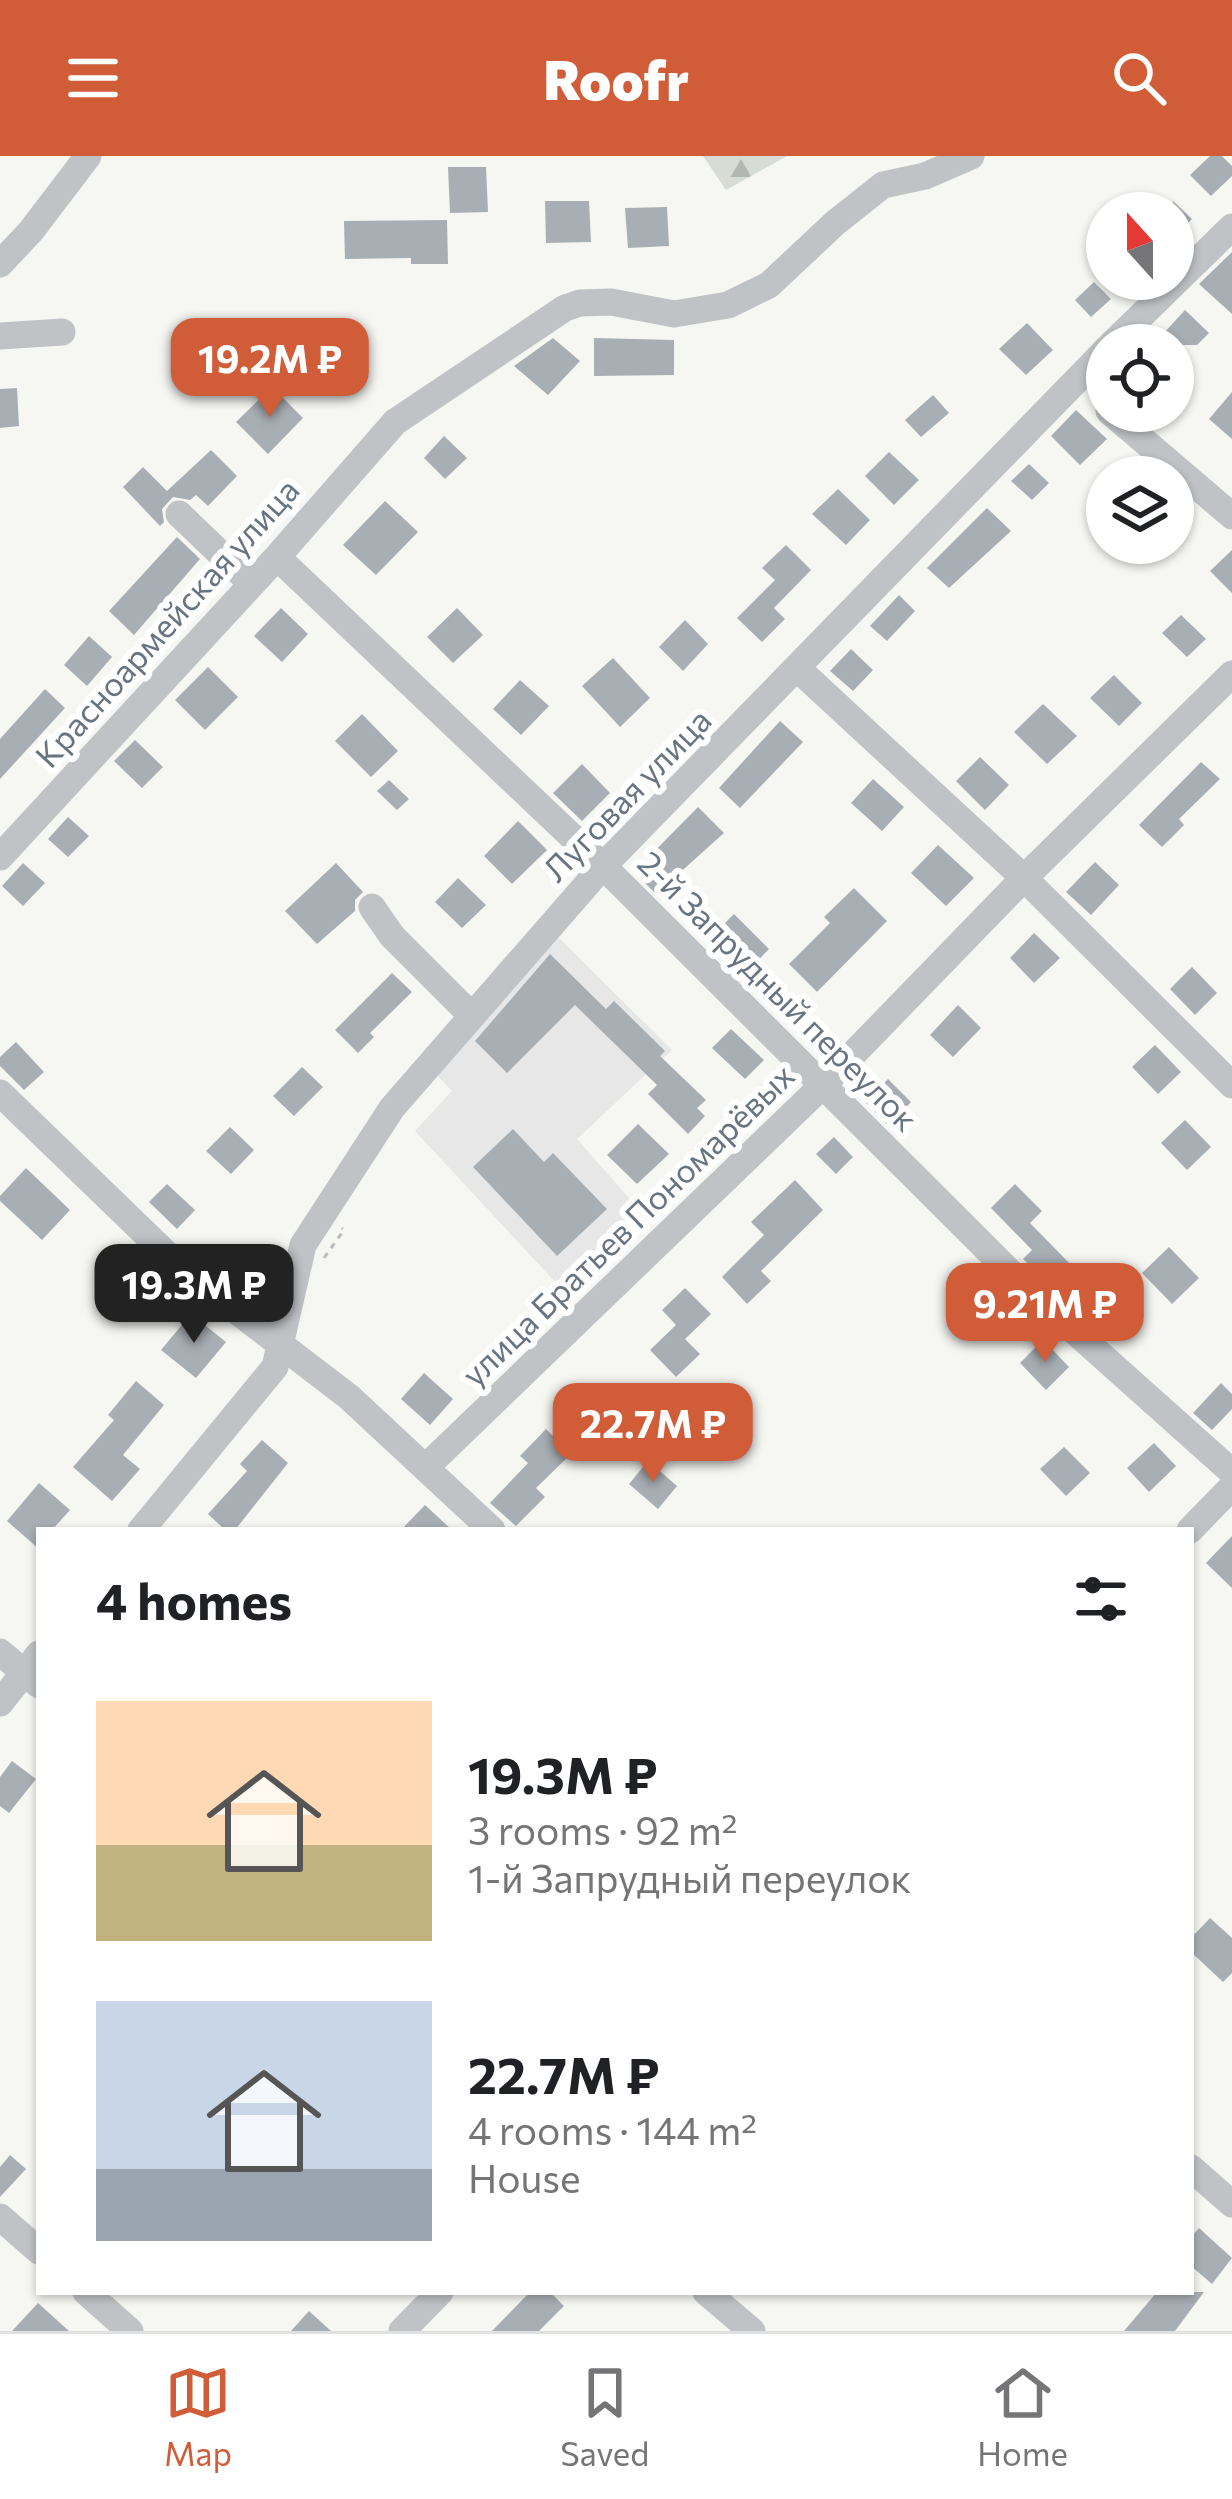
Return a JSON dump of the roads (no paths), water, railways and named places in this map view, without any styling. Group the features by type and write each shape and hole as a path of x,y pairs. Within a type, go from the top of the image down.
{"street":[{"path":"0,264 88,156"},
{"name":"Красноармейская улица","path":"0,857 278,557 395,422 565,308 611,302 674,314 728,305 770,285 883,184 926,176 971,156"},
{"name":"Луговая улица","path":"1133,324 1232,227"},
{"path":"0,336 62,332"},
{"name":"Луговая улица","path":"283,1345 302,1246 392,1108 603,866 1086,369"},
{"path":"1074,381 1086,391"},
{"path":"1134,432 1232,516"},
{"path":"179,514 252,584"},
{"name":"2-й Запрудный переулок","path":"278,557 603,866 1026,1288 1232,1472"},
{"path":"798,669 1024,878 1232,1085"},
{"name":"улица Братьев Пономарёвых","path":"426,1467 824,1084 1232,674"},
{"path":"372,908 392,936 471,1015"},
{"path":"0,1094 182,1269 349,1397 489,1527"},
{"path":"143,1527 275,1367 283,1345"},
{"path":"1193,1527 1232,1487"},
{"path":"0,1652 34,1670 0,1703"},
{"path":"1194,2171 1232,2204"},
{"path":"0,2217 36,2248"},
{"path":"89,2295 130,2331"},
{"path":"402,2331 437,2295"},
{"path":"710,2295 752,2331"}]}
